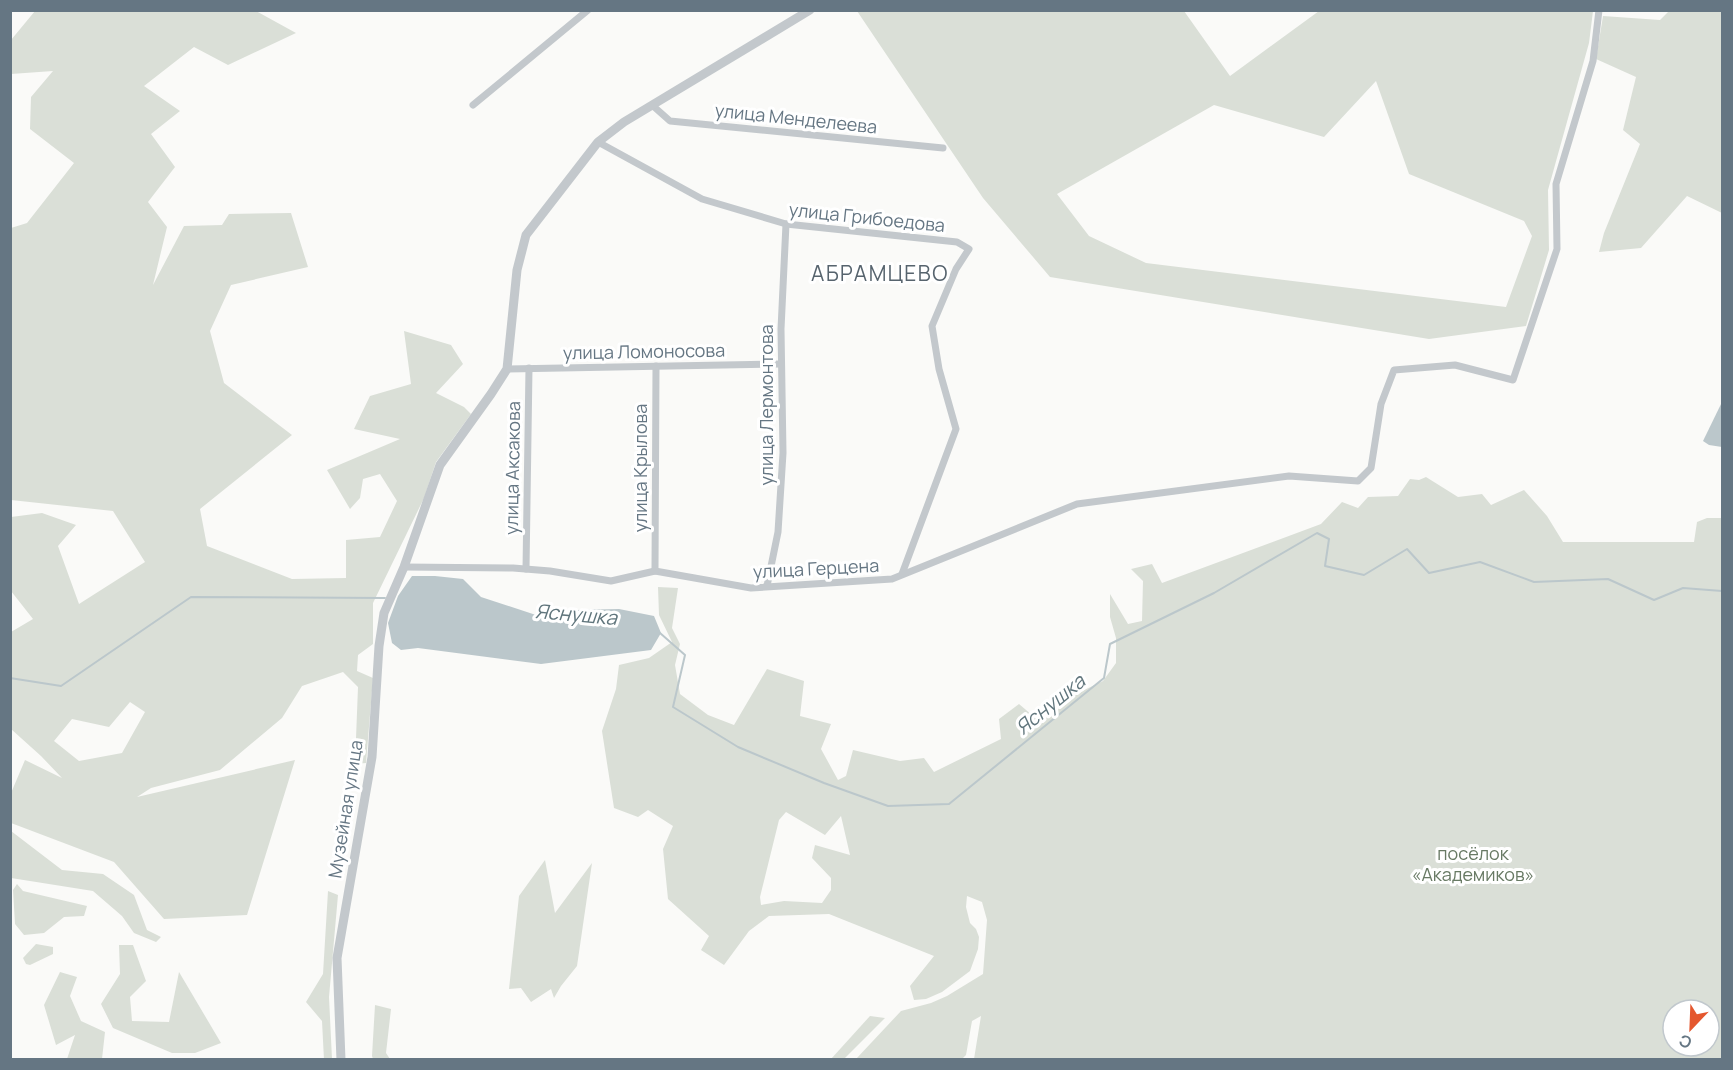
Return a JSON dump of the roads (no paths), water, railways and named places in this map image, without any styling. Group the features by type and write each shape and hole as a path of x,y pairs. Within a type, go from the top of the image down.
{"street":[{"path":"473,105 588,10"},
{"path":"507,369 517,270 526,236 598,142 624,122 810,10"},
{"name":"улица Герцена","path":"404,567 526,569 612,581 655,571 752,588 892,579 1077,504 1288,476 1358,481 1371,468 1381,404 1394,370 1455,365 1513,380 1557,249 1556,184 1593,62 1599,10"},
{"name":"улица Менделеева","path":"652,105 670,121 943,148"},
{"name":"улица Грибоедова","path":"598,142 702,199 786,224 957,242 969,249 956,269 932,326 939,369 956,429 902,574"},
{"name":"улица Лермонтова","path":"767,586 778,532 783,453 781,364 786,224"},
{"name":"улица Ломоносова","path":"507,369 781,364"},
{"name":"улица Крылова","path":"655,571 656,366"},
{"name":"улица Аксакова","path":"526,569 529,368"},
{"name":"Музейная улица","path":"341,1059 337,958 372,757 379,646 384,613 404,567 440,465 507,369"}],"water":[{"path":"1722,402 1722,447 1709,445 1703,441"},
{"path":"412,576 463,579 481,597 545,618 576,610 619,609 654,616 661,633 651,650 541,664 418,648 401,650 392,643 388,623 398,596"}],"waterway":[{"name":"Яснушка","path":"660,633 685,655 673,707 738,747 824,783 888,806 949,804 1104,678 1110,644 1214,593 1317,533 1329,539 1325,566 1364,575 1407,549 1429,573 1480,562 1534,582 1608,579 1654,600 1683,588 1722,591"},
{"name":"Яснушка","path":"10,678 61,686 191,597 385,598"}],"district":[{"name":"АБРАМЦЕВО","path":"880,273"}],"park label":[{"name":"посёлок «Академиков»","path":"1473,863"}]}
